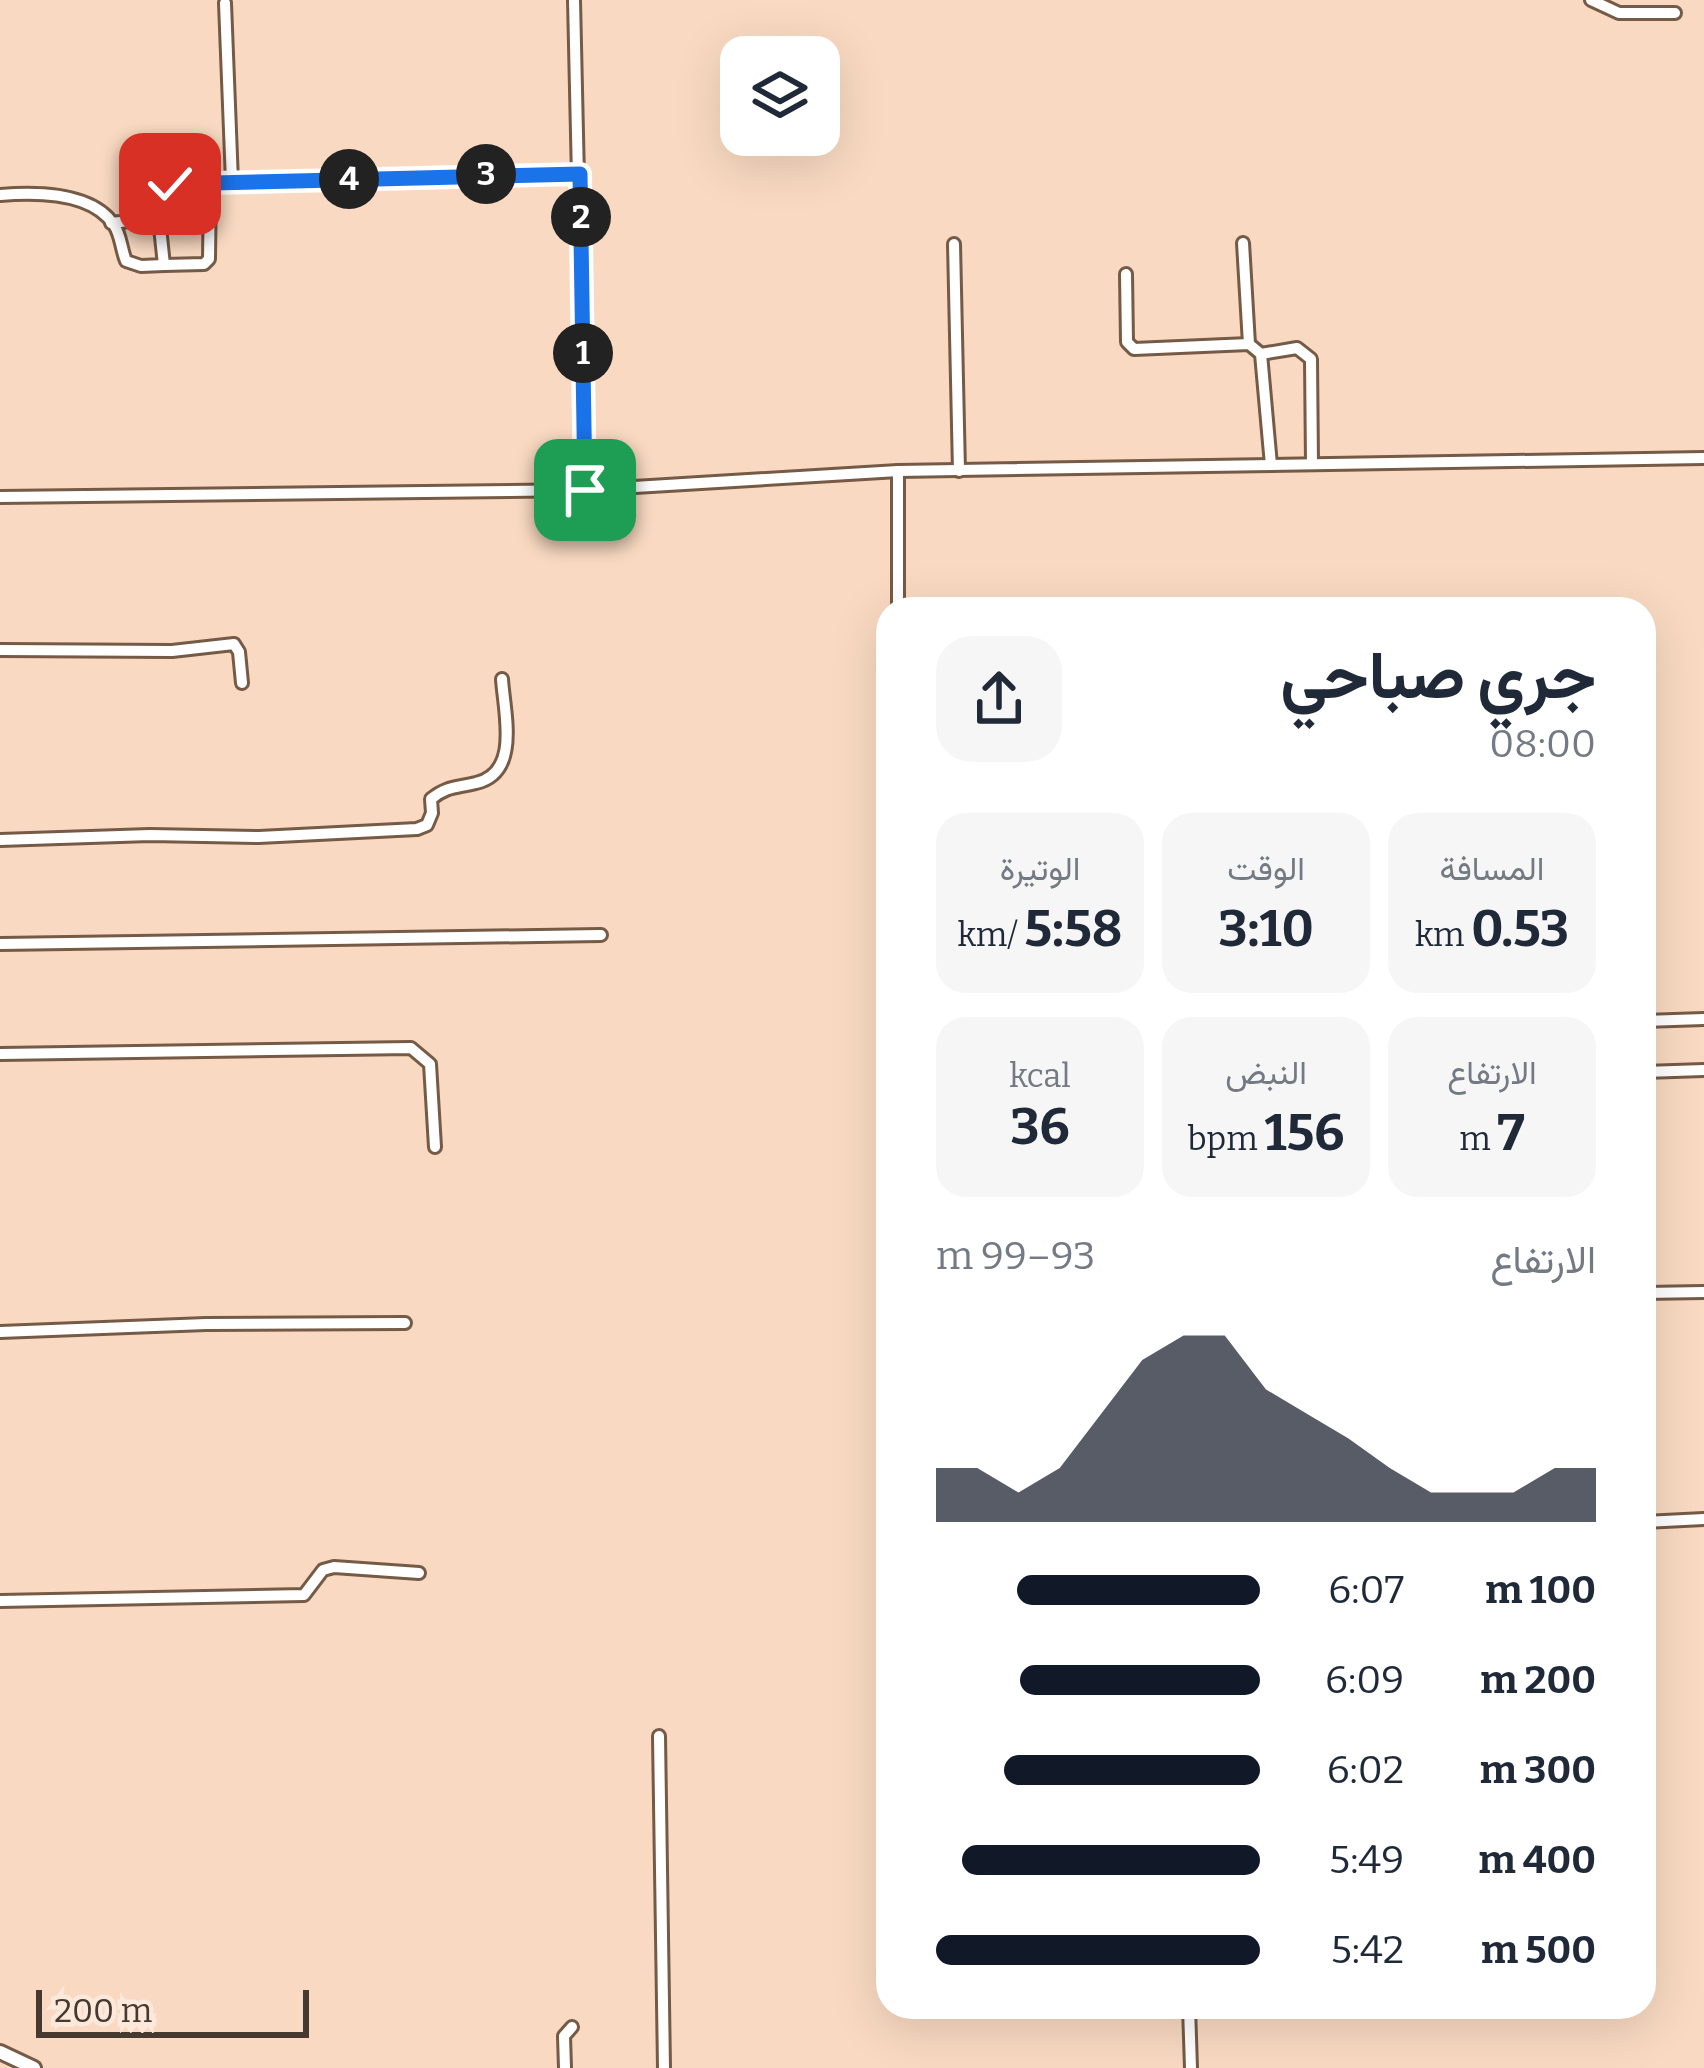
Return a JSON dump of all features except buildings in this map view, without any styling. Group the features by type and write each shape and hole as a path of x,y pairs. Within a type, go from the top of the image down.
{"street":[{"path":"574,0 585,490"},
{"path":"1591,0 1619,13 1675,13"},
{"path":"225,3 232,182"},
{"path":"164,265 159,218 163,189 170,184 580,174"},
{"path":"0,195 38,192 102,210 126,261 142,266 204,264 209,259 210,182"},
{"path":"111,223 159,218"},
{"path":"1243,243 1249,344"},
{"path":"954,244 959,471"},
{"path":"1126,274 1127,342 1134,349 1249,344 1261,354 1271,464"},
{"path":"1261,354 1297,349 1312,359 1312,464"},
{"path":"0,497 585,490 898,471 1704,458"},
{"path":"898,471 898,597"},
{"path":"0,650 172,651 234,644 242,683"},
{"path":"0,840 259,837 417,829 427,825 431,799 445,787 483,782 501,767 506,743 502,679"},
{"path":"0,944 601,935"},
{"path":"1656,1021 1704,1019"},
{"path":"0,1054 411,1048 430,1064 435,1147"},
{"path":"1656,1072 1704,1070"},
{"path":"1656,1293 1704,1292"},
{"path":"0,1332 405,1323"},
{"path":"1656,1521 1704,1519"},
{"path":"0,1600 304,1595 322,1570 419,1573"},
{"path":"659,1736 664,2068"},
{"path":"1189,2019 1191,2068"},
{"path":"565,2068 564,2036 572,2026"},
{"path":"0,2052 34,2068"}],"route":[{"path":"170,184 580,174 585,490"}]}
